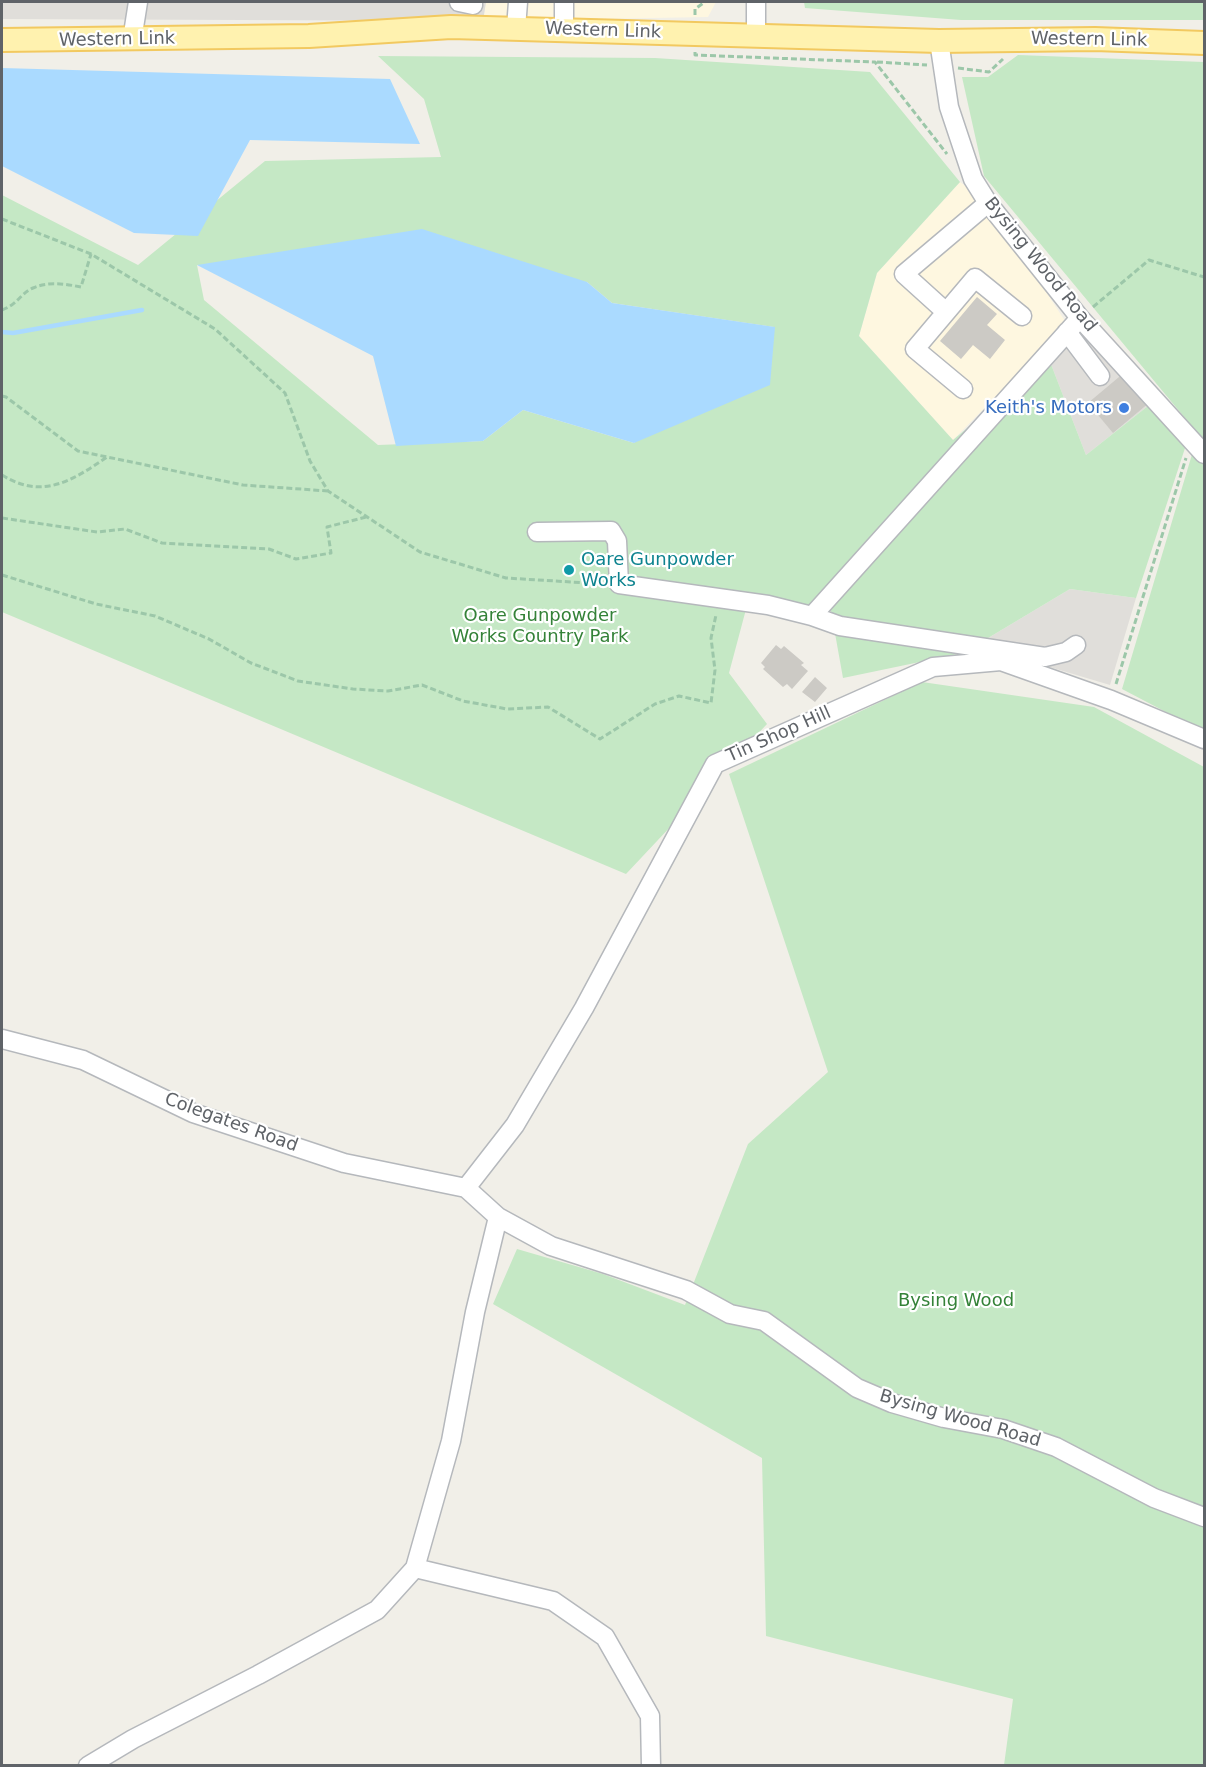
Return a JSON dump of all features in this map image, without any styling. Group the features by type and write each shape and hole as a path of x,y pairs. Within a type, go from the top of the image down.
{"main road":[{"name":"Western Link","path":"2,40 309,36 451,27 939,41 1095,39 1204,43"}],"street":[{"path":"132,40 138,2"},
{"path":"459,2 473,4 473,2"},
{"path":"516,28 518,2"},
{"path":"564,2 564,29"},
{"path":"756,2 756,34"},
{"name":"Bysing Wood Road","path":"939,41 949,108 973,180 988,203 1080,318 1204,454"},
{"path":"946,312 904,274 988,203"},
{"path":"963,389 915,349 975,278 1022,316"},
{"path":"812,616 1080,318"},
{"path":"1067,332 1100,376"},
{"path":"537,532 611,531 617,541 619,585 768,605 840,626 1045,657 1066,652 1076,645"},
{"name":"Tin Shop Hill","path":"466,1188 515,1125 584,1008 715,764 933,667 1001,661 1112,700 1204,739"},
{"name":"Colegates Road","path":"2,1039 83,1060 193,1113 344,1163 466,1188"},
{"name":"Bysing Wood Road","path":"466,1188 498,1217 551,1246 686,1290 730,1314 765,1321 857,1388 892,1403 944,1418 1003,1429 1056,1447 1154,1497 1204,1517"},
{"path":"88,1766 133,1739 258,1675 377,1610 415,1568 450,1441 475,1312 498,1217"},
{"path":"415,1568 553,1601 605,1637 650,1716 651,1766"}],"path":[{"path":"705,2 695,9 696,55 875,62 960,171 973,180"},
{"path":"2,219 92,254 215,328 285,393 310,461 328,491 420,552 506,578 619,585"},
{"path":"2,310 15,305 32,288 56,283 81,287 92,254"},
{"path":"1080,318 1149,260 1204,277"},
{"path":"2,396 6,396 78,451 243,485 328,491"},
{"path":"1112,700 1191,439"},
{"path":"2,475 14,483 39,489 63,483 107,457"},
{"path":"2,518 97,532 125,529 162,543 269,549 296,559 331,553 327,527 366,516"},
{"path":"2,575 96,604 155,616 209,639 251,663 298,681 365,690 388,690 422,685 463,701 507,709 548,707 600,739 655,704 679,696 711,703 715,670 711,638 720,598"}],"shaded area":[{"path":"2,2 486,2 483,21 2,19"},
{"path":"486,2 716,2 708,17 483,21"},
{"path":"960,182 988,203 1067,324 953,440 859,336 877,273"},
{"path":"1075,328 1122,369 1153,402 1086,455 1049,359"},
{"path":"1070,589 1136,598 1110,685 1043,665 963,653"}],"green space":[{"path":"804,2 1204,2 1204,20 961,20 805,8"},
{"path":"1018,55 1204,62 1204,441 984,176 962,77 988,77"},
{"name":"Oare Gunpowder Works Country Park","path":"378,56 655,58 870,72 960,182 877,273 859,336 953,440 1049,359 1086,455 1153,402 1186,445 1136,598 1070,589 963,653 843,678 831,611 749,598 729,673 767,724 626,874 2,612 2,195 138,265 265,161 441,157 424,99","holes":["197,265 587,282 612,303 774,327 634,443 523,410 483,441 378,445 204,300"]},
{"path":"1193,451 1204,464 1204,732 1122,689"},
{"name":"Bysing Wood","path":"922,682 1094,707 1204,767 1204,1765 1004,1765 1013,1699 766,1636 762,1458 493,1304 517,1249 603,1274 685,1305 748,1144 828,1072 729,774"}],"water":[{"path":"2,68 390,79 420,144 250,140 198,236 134,233 2,166"},
{"path":"422,229 587,282 612,303 775,327 770,385 634,443 523,410 483,441 396,446 373,356 197,265"}],"building":[{"path":"977,297 997,314 987,325 1005,340 990,359 973,345 961,359 940,341"},
{"path":"1125,372 1150,402 1113,433 1088,403"},
{"path":"776,645 781,649 784,646 804,663 801,665 808,671 792,689 787,684 783,687 763,669 765,667 761,663"},
{"path":"815,677 827,688 815,702 802,692"}],"waterway":[{"path":"2,332 13,333 142,310"}],"place":[{"name":"Keith's Motors","path":"1124,408"},
{"name":"Oare Gunpowder Works","path":"569,570"}]}
